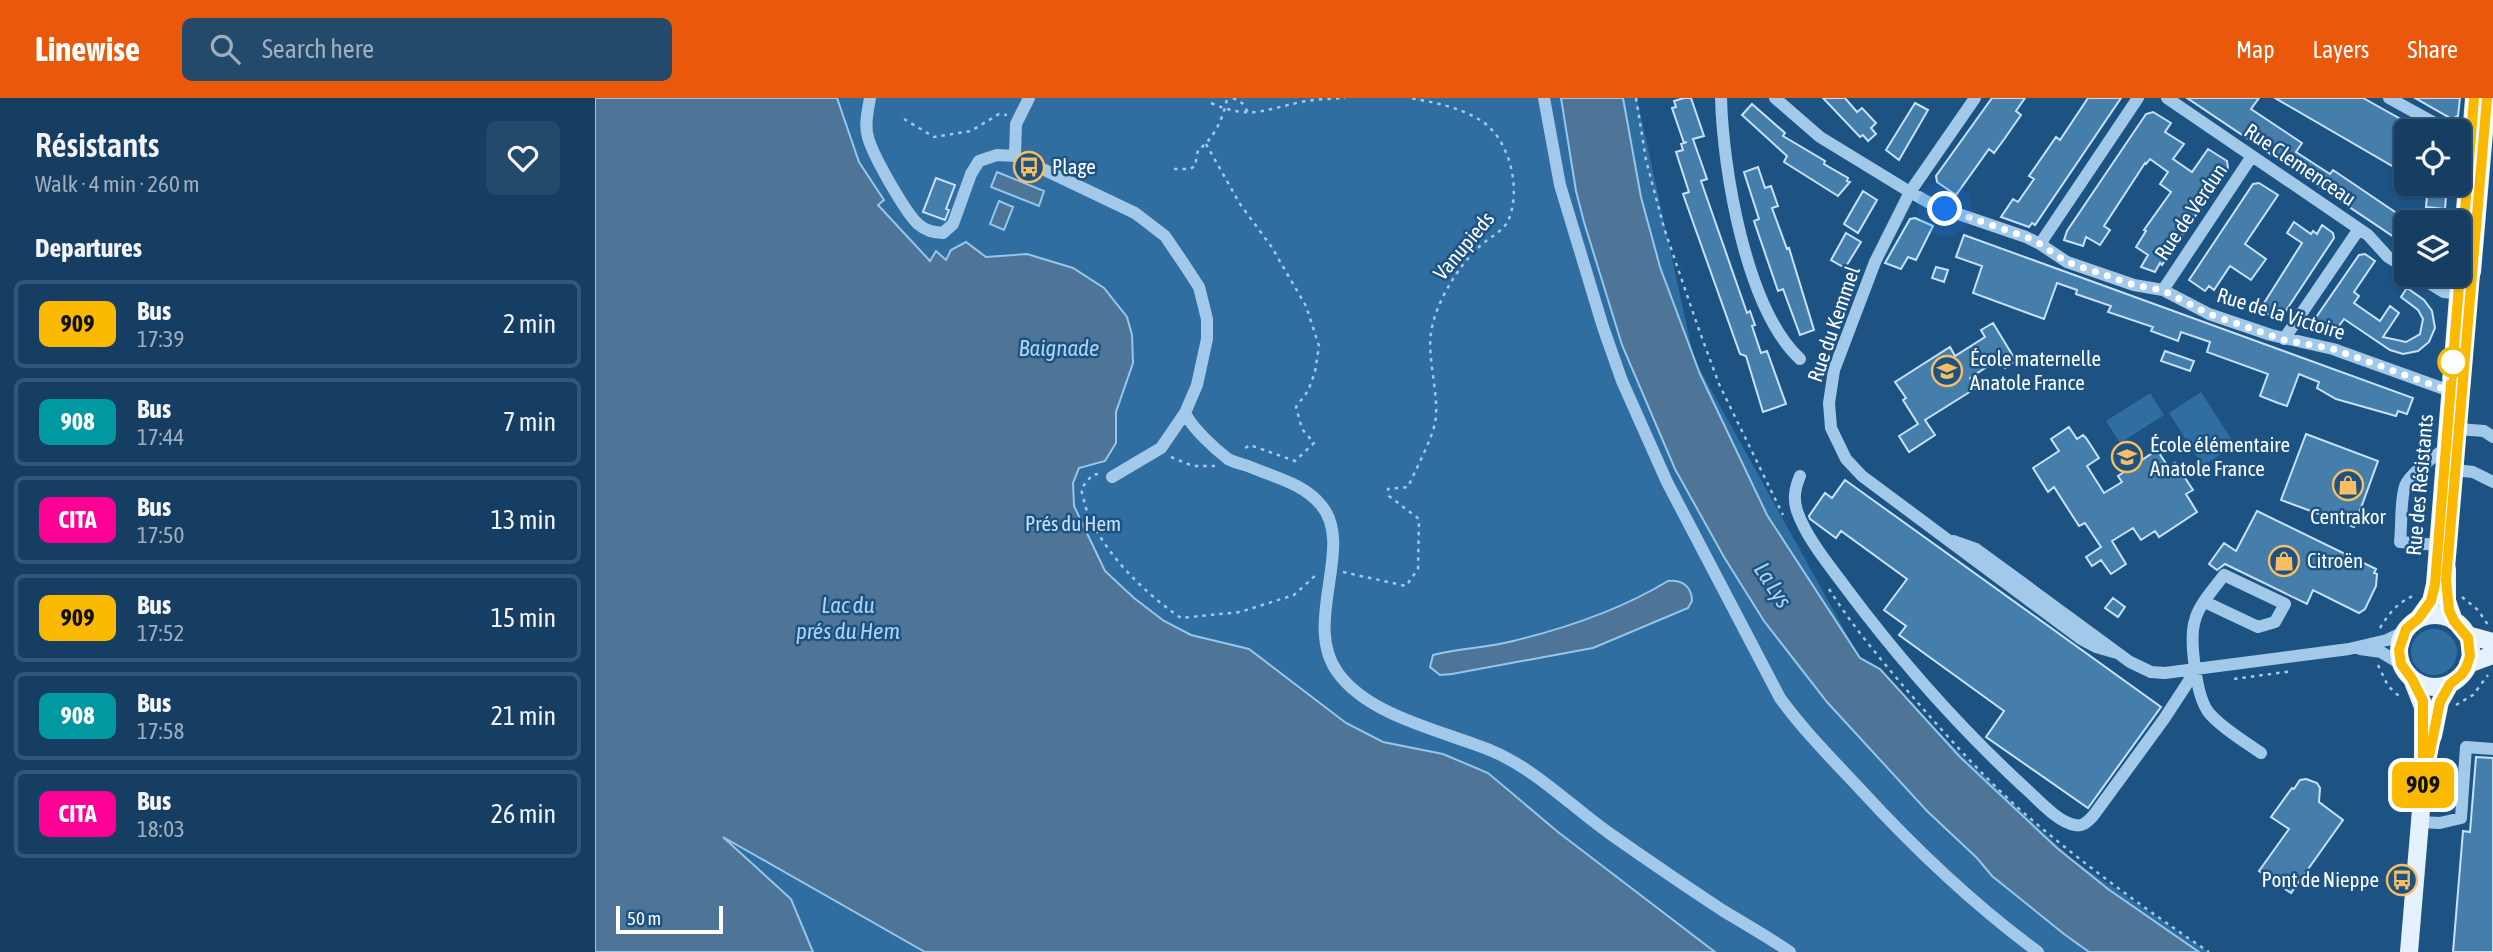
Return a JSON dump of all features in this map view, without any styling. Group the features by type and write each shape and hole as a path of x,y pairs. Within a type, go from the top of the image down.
{"main road":[{"name":"Rue des Résistants","path":"2469,119 2474,98"},
{"name":"Rue des Résistants","path":"2454,621 2440,593 2438,544 2450,391 2487,98"},
{"name":"Rue des Résistants","path":"2418,619 2440,593 2455,470 2464,295 2465,196"},
{"path":"2409,952 2423,786 2423,708 2399,650 2404,632 2418,619 2438,615 2454,621 2466,635 2470,645 2468,664 2461,675 2450,684 2438,709 2423,786"},
{"path":"2466,635 2492,638"},
{"path":"2468,664 2493,655"},
{"path":"2407,672 2428,686 2450,684"}],"street":[{"path":"870,98 867,135 872,148 915,222 929,232 943,233 953,224 971,174 979,161 997,155 1015,156 1135,213 1165,236 1199,287 1207,319 1207,339 1197,385 1185,413 1161,448 1112,477"},
{"path":"1015,156 1016,124 1029,98"},
{"path":"1544,98 1560,185 1602,327 1622,381 1667,482 1780,698 1799,724 1914,847 1962,893 2038,952"},
{"path":"1721,98 1725,160 1744,247 1780,336 1800,359"},
{"name":"Rue de la Victoire","path":"1775,98 1820,137 1935,206 2040,244 2067,262 2134,285 2162,290 2209,314 2284,340 2333,349 2450,391"},
{"name":"Rue du Kemmel","path":"1975,98 1910,192 1875,262 1834,370 1829,408 1833,433 1849,463 1960,551 2081,639 2117,653 2151,672 2196,670 2349,649 2387,640 2404,632"},
{"path":"2040,244 2138,98"},
{"name":"Rue Clemenceau","path":"2167,98 2359,229 2394,261"},
{"path":"2389,98 2427,119"},
{"name":"Rue de Verdun","path":"2162,290 2252,156"},
{"path":"2284,340 2359,229"},
{"path":"2434,287 2464,295"},
{"path":"1185,413 1189,423 1228,459 1308,491 1332,521 1333,537 1325,618 1329,658 1338,674 1351,686 1369,701 1414,723 1511,760 1606,831 1790,952"},
{"path":"2458,429 2484,431 2493,437"},
{"path":"2438,544 2400,542 2406,484 2426,463 2446,448"},
{"path":"2455,470 2473,472 2493,482"},
{"path":"1800,475 1794,490 1797,510 1835,574 1868,617 1912,670 2000,765 2040,802 2073,825 2081,825 2094,816 2196,670"},
{"path":"2205,602 2258,626 2275,622 2285,604 2224,575 2205,602 2196,616 2193,632 2202,702 2210,714 2261,753"},
{"name":"Rue du Kemmel","path":"2349,649 2381,652 2407,672"},
{"path":"2420,822 2439,823 2461,818 2466,747 2493,749"}],"path":[{"path":"1174,169 1193,169 1198,150 1206,144 1225,109 1227,98"},
{"path":"1233,98 1242,103 1249,113"},
{"path":"1211,103 1225,109 1249,113 1269,111 1303,101 1345,98"},
{"name":"Vanupieds","path":"1330,570 1360,574 1406,586 1418,569 1419,519 1389,496 1388,489 1408,487 1435,423 1431,333 1445,291 1475,252 1507,222 1513,204 1515,180 1502,143 1482,121 1454,108 1409,98"},
{"path":"1636,98 1646,160 1664,228 1706,349 1747,444 1789,524"},
{"path":"904,119 934,137 971,131 999,114 1003,116 1021,112"},
{"path":"1161,455 1180,459 1193,466 1207,467 1219,465 1250,444 1295,461 1314,443 1302,429 1296,407 1308,391 1315,372 1319,346 1298,289 1240,204 1206,144"},
{"path":"1125,470 1092,475 1081,489 1090,520 1115,557 1150,596 1181,618 1240,612 1294,596 1316,574 1324,569 1330,570"},
{"path":"1823,580 1881,661 1976,767 2046,831 2120,890 2209,952"},
{"path":"2440,593 2462,597 2478,610 2489,626 2492,638"},
{"path":"2438,709 2457,705 2473,695 2486,681 2493,655"}],"green space":[{"name":"Prés du Hem","path":"595,98 1637,98 1694,359 1860,658 2073,860 2208,952 595,952"},
{"path":"2201,392 2235,445 2203,466 2169,413"},
{"path":"2150,393 2164,415 2120,443 2106,421"},
{"path":"2434,629 2450,636 2457,652 2450,668 2434,675 2418,668 2411,652 2418,636"}],"water":[{"name":"Lac du prés du Hem","path":"595,98 837,98 859,162 884,200 878,205 930,261 936,251 946,260 951,250 966,242 986,257 1027,254 1073,268 1104,288 1127,317 1132,335 1133,363 1116,412 1116,443 1105,461 1079,468 1073,483 1074,506 1105,571 1164,621 1191,635 1249,649 1346,723 1383,742 1443,754 1488,773 1558,832 1715,952 925,952 723,837 791,899 813,952 595,952"},
{"name":"La Lys","path":"1561,98 1623,98 1641,197 1660,267 1700,374 1767,515 1860,658 1880,669 1960,757 2057,848 2108,889 2199,952 2089,952 2064,934 1992,876 1977,858 1927,811 1827,702 1764,621 1724,557 1675,469 1622,345 1576,191"},
{"path":"997,172 1044,191 1039,206 991,187"},
{"path":"999,201 1013,207 1004,230 990,224"},
{"path":"1668,581 1678,581 1688,588 1692,601 1688,608 1593,648 1452,674 1440,675 1430,667 1433,655 1503,643 1553,630 1612,609"}],"building":[{"path":"1691,98 1704,136 1693,139 1707,179 1701,181 1747,313 1750,311 1755,325 1752,326 1761,353 1767,351 1786,404 1763,412 1746,356 1740,354 1683,194 1689,192 1676,152 1683,150 1681,144 1684,143 1672,108 1676,107 1674,101"},
{"path":"1823,98 1845,98 1857,112 1862,108 1876,123 1871,128 1876,134 1868,141 1863,135 1860,137"},
{"path":"1992,98 2025,98 2016,111 2021,115 1994,153 1989,149 1956,195 1937,182 1936,176"},
{"path":"2088,98 2121,98 2035,225 2032,223 2029,227 2001,217 2013,199 2018,202 2034,179 2029,176 2056,137 2060,140"},
{"path":"2187,98 2259,98 2251,109 2302,143 2296,152 2330,174 2333,170 2394,211 2394,237"},
{"path":"2275,98 2363,98 2401,119 2394,119 2394,167"},
{"path":"2415,98 2460,98 2458,116 2452,119"},
{"path":"1915,103 1928,110 1899,160 1886,150"},
{"path":"1752,104 1785,133 1783,136 1848,178 1847,181 1850,182 1838,196 1784,162 1787,156 1742,115"},
{"path":"2153,112 2171,123 2165,132 2184,144 2173,159 2192,172 2208,149 2227,161 2228,168 2155,272 2141,267 2148,255 2136,247 2146,231 2144,230 2171,192 2160,184 2168,172 2150,159 2104,226 2110,230 2100,245 2086,237 2083,246 2064,240 2067,231 2146,114"},
{"path":"1758,167 1765,188 1771,186 1778,206 1772,208 1787,249 1789,248 1814,330 1800,335 1783,289 1778,291 1754,221 1759,219 1744,172"},
{"path":"936,178 955,185 945,220 923,212"},
{"path":"2259,183 2278,195 2245,244 2266,259 2251,280 2230,266 2214,290 2209,286 2205,291 2189,280 2253,184"},
{"path":"1863,191 1877,200 1858,233 1844,224"},
{"path":"2427,196 2446,196 2445,209 2426,207"},
{"path":"1915,218 1933,226 1916,260 1908,257 1901,269 1885,263 1910,219"},
{"path":"2294,222 2311,234 2313,231 2317,234 2322,225 2333,233 2334,238 2283,315 2276,317 2259,311 2302,243 2287,233"},
{"path":"1846,233 1861,242 1845,268 1831,260"},
{"path":"1964,235 2413,398 2407,414 2398,411 2396,416 2336,399 2317,388 2319,382 2299,374 2287,406 2278,403 2260,396 2268,374 2207,352 2210,342 2181,332 2178,341 2151,331 2153,327 2108,312 2111,306 2076,294 2077,290 2057,283 2044,319 1973,293 1982,266 1956,257"},
{"path":"2365,254 2375,261 2354,292 2359,296 2354,303 2380,321 2390,306 2399,313 2383,337 2406,342 2420,334 2423,319 2418,310 2401,297 2407,288 2424,300 2432,311 2435,328 2429,342 2418,351 2403,354 2390,350 2344,319 2331,337 2308,329 2359,255"},
{"path":"1936,267 1948,270 1944,282 1932,278"},
{"path":"1993,323 2016,361 2005,368 1999,359 1970,378 1976,388 1925,420 1935,435 1909,452 1899,436 1918,424 1895,382 1950,347 1955,356 1985,337 1981,330"},
{"path":"2165,351 2194,361 2190,371 2161,361"},
{"path":"2069,427 2077,439 2083,435 2086,438 2099,458 2087,466 2104,493 2122,482 2118,476 2157,450 2169,468 2175,463 2193,490 2186,494 2197,512 2159,537 2155,531 2141,540 2133,528 2112,541 2126,564 2111,574 2101,560 2092,566 2086,557 2101,547 2085,523 2079,526 2054,487 2048,492 2033,468 2059,451 2051,439"},
{"path":"2306,434 2378,461 2354,527 2281,500"},
{"path":"1845,480 2161,707 2088,808 1986,737 2004,711 1899,635 1906,626 1884,610 1907,579 1841,531 1836,538 1810,519 1809,516 1825,493 1832,498"},
{"path":"2257,511 2376,569 2376,586 2365,609 2359,613 2313,590 2307,604 2225,564 2217,570 2209,564 2224,543 2236,551"},
{"path":"2113,598 2125,607 2118,617 2105,608"},
{"path":"2476,757 2493,758 2493,952 2453,952 2463,831 2470,832"},
{"path":"2300,780 2317,783 2320,788 2319,802 2343,820 2291,893 2259,871 2289,829 2271,817 2292,788 2294,789"}],"bus line":[{"name":"909","path":"2474,98 2434,592 2426,610 2406,629 2399,650 2401,664 2423,701 2423,786 2435,716 2444,693 2466,668 2470,653 2468,638 2449,610 2446,580 2487,98"}],"place":[{"name":"Plage","path":"1029,167"},
{"name":"École maternelle Anatole France","path":"1947,371"},
{"name":"École élémentaire Anatole France","path":"2127,457"},
{"name":"Centrakor","path":"2348,485"},
{"name":"Citroën","path":"2284,561"},
{"name":"Pont de Nieppe","path":"2402,880"}],"route":[{"path":"1945,209 2026,237 2067,262 2134,285 2162,290 2209,314 2284,340 2333,349 2441,388 2453,362"}],"water label":[{"name":"Baignade","path":"1059,348"}]}
